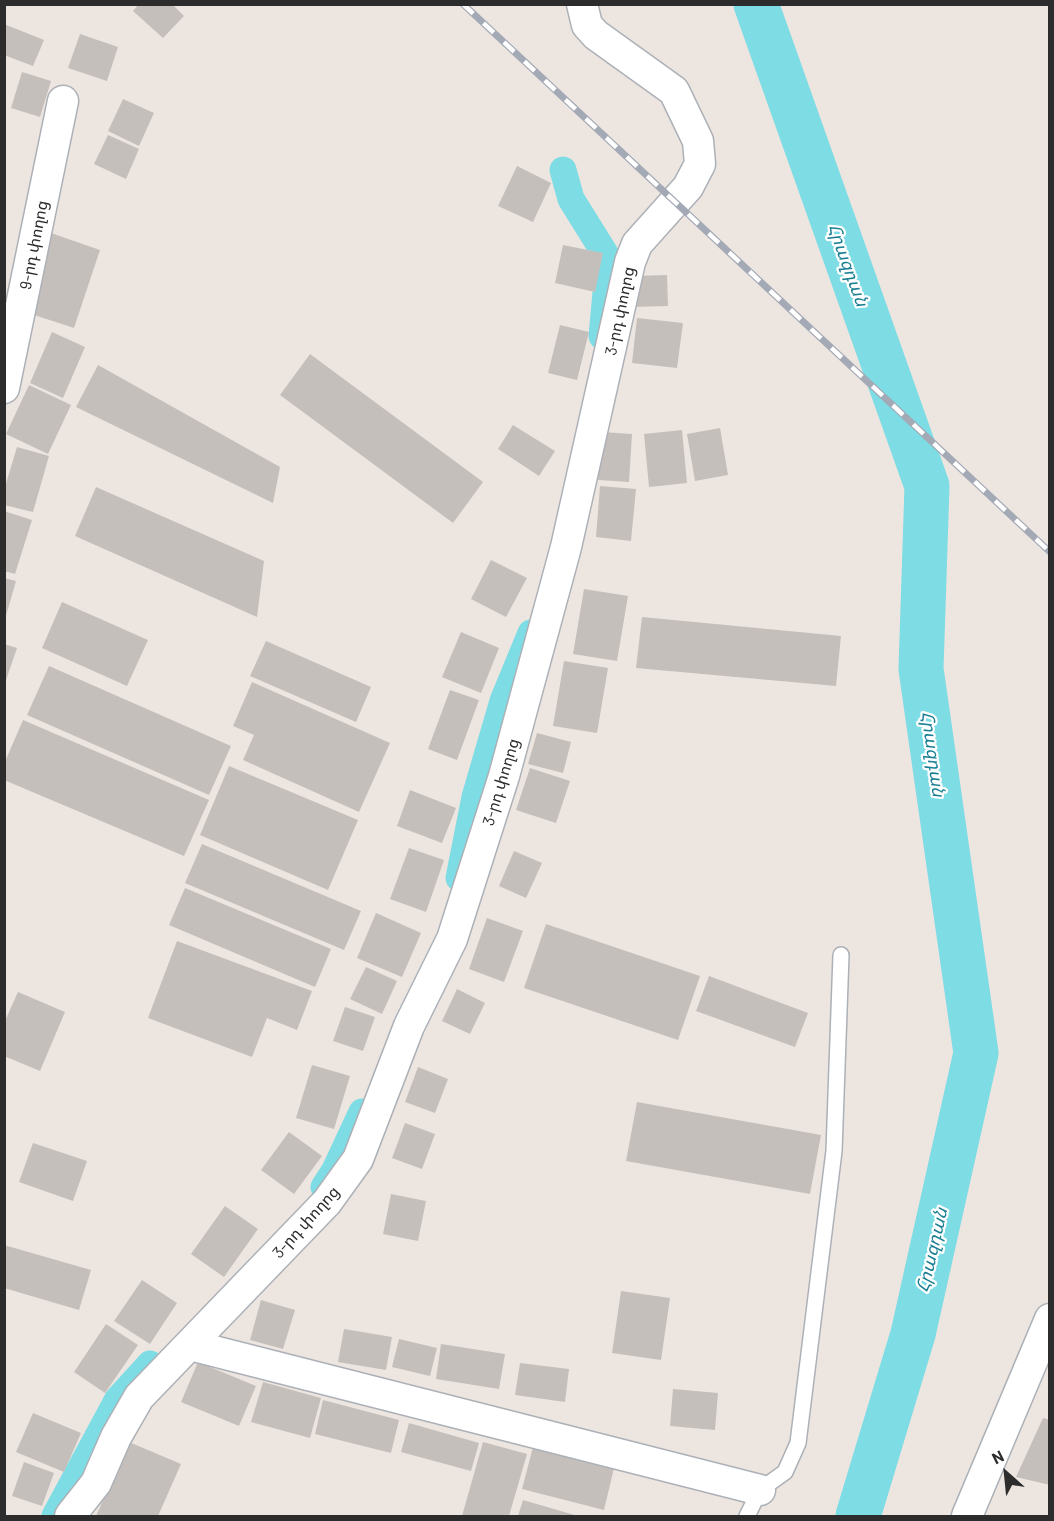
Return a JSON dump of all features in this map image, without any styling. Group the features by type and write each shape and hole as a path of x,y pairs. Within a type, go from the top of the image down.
{"street":[{"name":"3-րդ փողոց","path":"70,1516 96,1483 116,1437 139,1397 327,1202 358,1159 409,1026 452,939 504,776 566,547 630,262 637,244 688,187 700,164 698,141 674,91 596,35 587,25 582,4"},
{"name":"9-րդ փողոց","path":"4,388 63,101"},
{"path":"967,1516 1050,1319"},
{"path":"190,1345 760,1490"}],"lane":[{"path":"747,1516 760,1490 785,1472 798,1443 834,1151 841,956"}],"building":[{"path":"139,4 172,4 184,16 163,38 133,11"},
{"path":"4,24 44,40 33,66 4,55"},
{"path":"80,34 118,47 107,81 68,68"},
{"path":"22,72 51,81 40,117 11,108"},
{"path":"123,99 154,113 139,146 108,131"},
{"path":"108,135 139,149 126,179 94,164"},
{"path":"517,166 551,183 533,222 498,206"},
{"path":"51,233 100,250 74,328 25,312"},
{"path":"563,245 603,253 595,292 555,283"},
{"path":"667,275 668,306 632,307 631,276"},
{"path":"637,318 683,323 677,368 632,363"},
{"path":"560,325 589,332 577,380 548,373"},
{"path":"52,332 85,347 63,398 30,383"},
{"path":"310,354 483,482 453,523 280,395"},
{"path":"98,365 280,467 273,503 76,407"},
{"path":"29,385 71,405 48,454 6,434"},
{"path":"513,425 555,451 539,476 498,449"},
{"path":"720,428 728,475 695,481 687,434"},
{"path":"682,430 687,483 649,487 644,434"},
{"path":"602,432 632,434 629,482 598,480"},
{"path":"17,447 49,456 33,512 4,505 4,490"},
{"path":"600,486 636,489 631,541 596,537"},
{"path":"96,487 264,561 257,617 75,536"},
{"path":"4,511 32,520 15,574 4,571"},
{"path":"491,560 527,578 506,617 471,599"},
{"path":"4,578 16,581 5,619 4,619"},
{"path":"584,589 628,596 617,661 573,654"},
{"path":"62,602 148,640 127,686 42,648"},
{"path":"642,617 841,636 836,686 636,668"},
{"path":"461,632 499,648 481,693 442,677"},
{"path":"266,641 371,687 356,722 250,676"},
{"path":"4,644 17,648 5,683 4,683"},
{"path":"564,661 608,668 597,733 553,726"},
{"path":"49,666 231,746 209,795 27,715"},
{"path":"252,682 390,743 359,812 243,760 254,735 233,726"},
{"path":"450,690 479,700 457,760 428,749"},
{"path":"23,720 209,800 184,856 4,780 4,764"},
{"path":"537,733 571,742 563,773 528,764"},
{"path":"229,766 358,820 328,890 200,835"},
{"path":"530,768 570,781 556,823 516,810"},
{"path":"410,790 456,808 442,843 397,826"},
{"path":"202,844 361,911 344,950 185,883"},
{"path":"409,848 444,860 426,912 390,899"},
{"path":"514,851 542,863 526,898 499,886"},
{"path":"185,888 331,949 315,987 169,925"},
{"path":"376,913 421,933 402,977 357,958"},
{"path":"487,918 523,931 504,982 469,969"},
{"path":"546,924 700,976 678,1040 524,988"},
{"path":"177,941 312,991 297,1030 267,1018 252,1057 148,1018"},
{"path":"366,967 397,981 382,1014 350,999"},
{"path":"709,976 808,1013 795,1047 696,1011"},
{"path":"457,989 485,1003 470,1034 442,1021"},
{"path":"18,992 65,1012 40,1071 4,1056 4,1023"},
{"path":"345,1007 375,1017 363,1051 333,1041"},
{"path":"312,1065 350,1076 334,1129 296,1118"},
{"path":"418,1067 448,1079 435,1113 405,1102"},
{"path":"637,1102 821,1135 810,1194 626,1161"},
{"path":"405,1123 435,1134 422,1169 392,1158"},
{"path":"289,1132 322,1156 294,1194 261,1170"},
{"path":"33,1143 87,1161 73,1201 19,1182"},
{"path":"391,1194 426,1201 418,1241 383,1234"},
{"path":"225,1206 258,1229 224,1277 191,1254"},
{"path":"4,1245 91,1270 79,1310 4,1288"},
{"path":"142,1280 177,1303 150,1344 114,1321"},
{"path":"621,1291 670,1298 661,1360 612,1353"},
{"path":"261,1300 295,1310 283,1349 250,1340"},
{"path":"106,1324 138,1345 105,1393 74,1372"},
{"path":"344,1329 392,1337 386,1370 338,1362"},
{"path":"399,1339 437,1348 430,1376 392,1367"},
{"path":"441,1344 505,1354 499,1389 436,1379"},
{"path":"198,1362 256,1386 239,1426 181,1402"},
{"path":"520,1363 569,1369 565,1402 515,1395"},
{"path":"263,1382 321,1398 310,1438 251,1422"},
{"path":"673,1389 718,1393 715,1430 670,1426"},
{"path":"323,1400 399,1420 391,1453 315,1434"},
{"path":"33,1413 81,1433 64,1472 16,1452"},
{"path":"1043,1418 1050,1420 1050,1485 1016,1477"},
{"path":"409,1423 479,1443 471,1471 401,1452"},
{"path":"129,1442 181,1464 158,1516 96,1516"},
{"path":"483,1442 527,1454 509,1516 462,1516"},
{"path":"533,1447 614,1468 604,1510 522,1489"},
{"path":"24,1462 54,1473 42,1506 12,1496"},
{"path":"523,1500 578,1516 518,1516"}],"waterway":[{"name":"Հրազդան","path":"756,4 927,486 921,669 976,1053 913,1334 858,1516"},
{"path":"563,170 571,199 609,260 602,336"},
{"path":"459,878 475,797 503,701 531,633"},
{"path":"324,1187 335,1170 362,1112"},
{"path":"55,1516 118,1399 150,1364"}],"railway":[{"path":"463,4 1050,552"}]}
